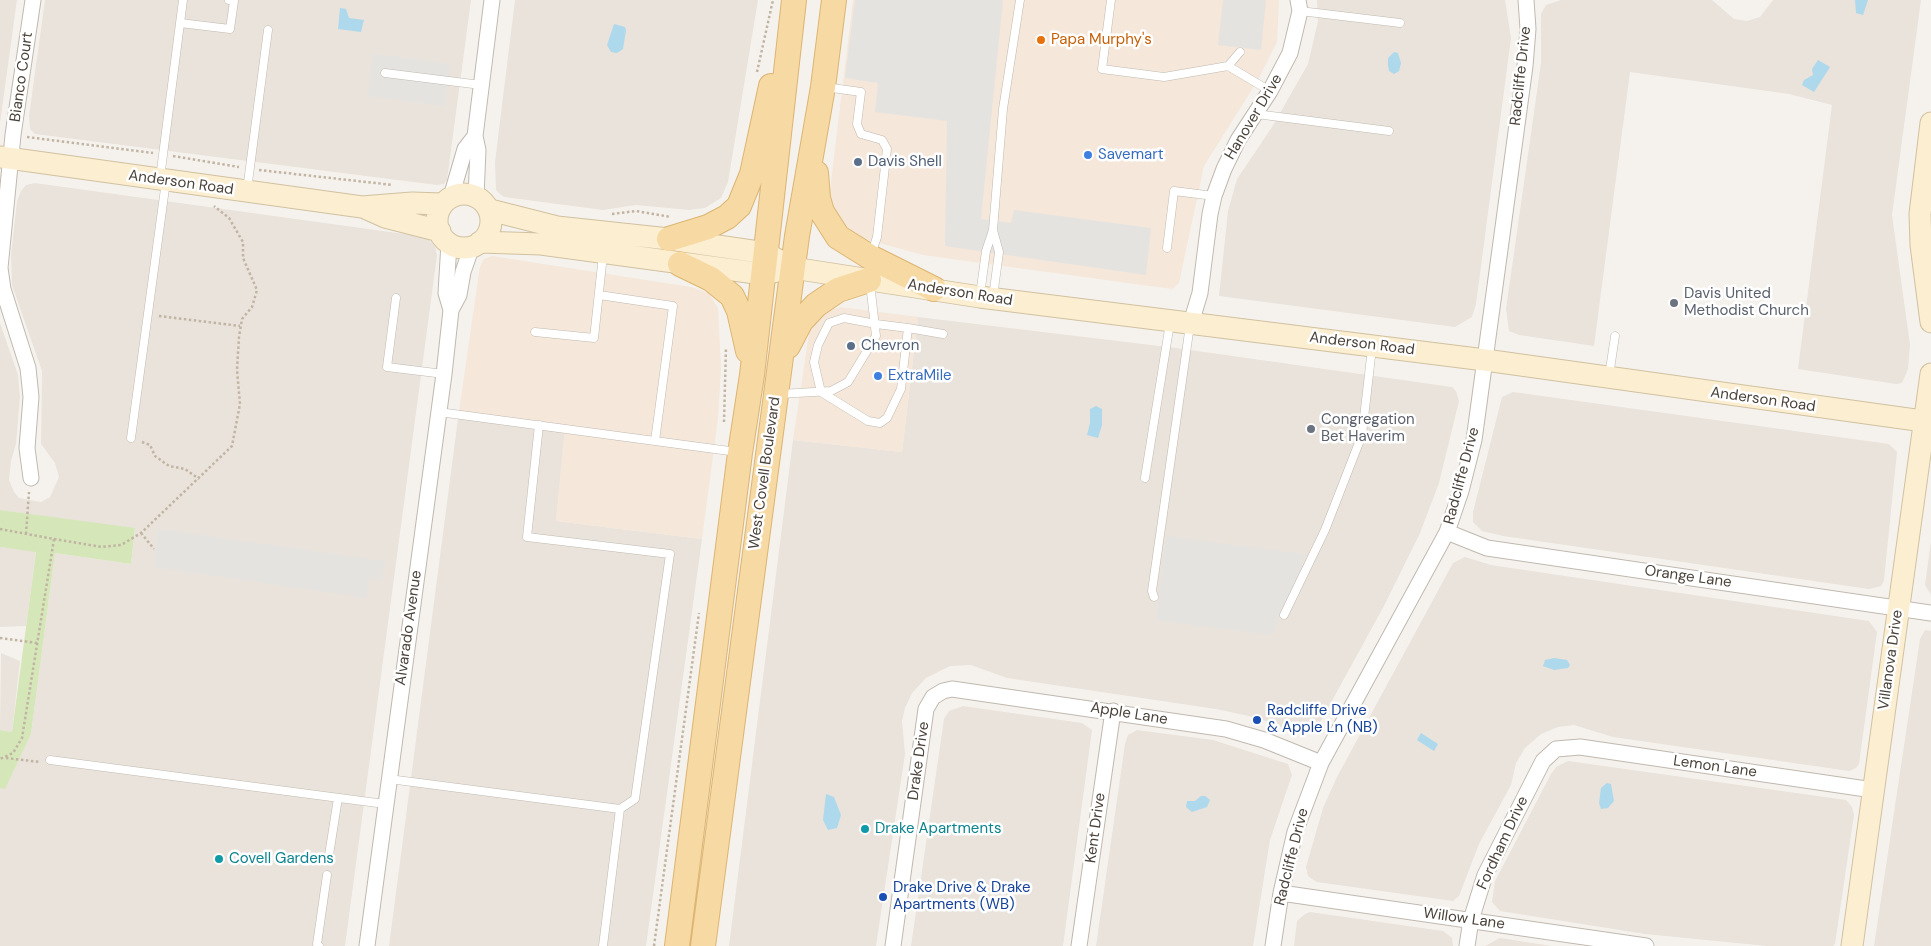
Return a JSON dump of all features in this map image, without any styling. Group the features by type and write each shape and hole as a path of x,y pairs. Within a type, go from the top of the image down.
{"main road":[{"name":"West Covell Boulevard","path":"703,946 779,368 793,268 823,87 834,0"},
{"name":"West Covell Boulevard","path":"677,946 730,451 752,375 765,263 787,1"},
{"path":"671,228 700,230 727,217 739,206 746,194 787,1"},
{"path":"813,147 818,198 822,212 838,237 870,268 934,289"},
{"path":"680,264 711,278 732,296 739,311 752,375"},
{"path":"779,368 791,339 810,310 870,268"}],"street":[{"name":"Bianco Court","path":"31,478 27,448 31,397 28,368 3,289 0,268 6,158 14,136 33,0"},
{"path":"476,244 490,228 483,204 475,136 492,0"},
{"name":"Radcliffe Drive","path":"1273,946 1281,893 1294,832 1321,764 1447,532 1462,491 1474,440 1525,66 1528,29 1526,0"},
{"name":"Hanover Drive","path":"1181,322 1200,293 1210,214 1224,168 1238,140 1270,91 1290,53 1299,6"},
{"path":"1931,123 1920,214 1921,245 1931,322"},
{"path":"475,136 466,149 447,201 437,219 444,237 464,247 476,244 541,244 680,264 765,263"},
{"name":"Anderson Road","path":"6,158 362,206 447,201"},
{"path":"447,201 468,195 483,204 558,226 671,228 765,263 793,268 870,268"},
{"name":"Anderson Road","path":"362,206 385,217 444,237"},
{"name":"Alvarado Avenue","path":"444,237 446,293 451,310"},
{"name":"Alvarado Avenue","path":"367,946 451,310 459,295 463,272 476,244"},
{"name":"Anderson Road","path":"934,289 987,298 1485,360 1928,422"},
{"name":"Villanova Drive","path":"1852,946 1898,608 1928,422 1931,374"},
{"name":"Orange Lane","path":"1447,532 1487,548 1931,613"},
{"name":"Apple Lane","path":"933,697 952,689 1226,729 1264,740 1321,764"},
{"name":"Drake Drive","path":"893,946 926,709 933,697"},
{"name":"Kent Drive","path":"1079,946 1113,711"},
{"name":"Lemon Lane","path":"1556,749 1580,747 1874,790"},
{"name":"Fordham Drive","path":"1467,946 1471,920 1485,875 1543,761 1556,749"},
{"name":"Willow Lane","path":"1281,893 1646,946"}],"lane":[{"path":"131,438 148,314 163,180 163,154 183,0"},
{"path":"180,23 230,29 234,1 228,0"},
{"path":"987,298 986,251 993,230 1003,109 1020,0"},
{"path":"1111,0 1102,69 1164,77 1228,66 1240,52"},
{"path":"1299,6 1400,23"},
{"path":"247,192 268,30"},
{"path":"1228,66 1270,91"},
{"path":"385,73 481,85"},
{"path":"776,394 821,392 839,388 848,382 875,340 876,324 870,268 877,237 887,149 882,140 861,134 857,124 861,92 823,87"},
{"path":"1256,114 1389,131"},
{"path":"1167,248 1174,191 1214,196"},
{"path":"987,298 999,252 993,230"},
{"path":"535,332 594,338 604,253"},
{"path":"599,295 673,306 655,441"},
{"path":"396,298 387,367 444,374"},
{"path":"908,328 901,389 887,418 880,423 868,421 821,392 814,362 818,345 829,323 844,318 876,324 908,328 943,334"},
{"path":"1145,478 1181,322"},
{"path":"1154,597 1152,591 1181,322"},
{"path":"1608,378 1615,336"},
{"path":"1284,615 1325,530 1362,435 1372,346"},
{"path":"439,412 730,451"},
{"path":"389,779 620,809 635,799 670,554 527,537 539,425"},
{"path":"50,760 385,804"},
{"path":"329,854 338,798"},
{"path":"603,946 620,809"},
{"path":"319,946 317,944 327,875"}],"path":[{"path":"756,76 787,1"},
{"path":"14,136 163,154 250,169 395,186"},
{"path":"0,529 102,547 122,545 141,533 232,446 240,404 237,370 242,319 252,307 257,290 243,258 243,242 229,218 213,205"},
{"path":"606,215 636,211 671,228"},
{"path":"148,314 241,326"},
{"path":"726,345 724,420 730,451"},
{"path":"131,438 150,444 155,456 169,466 185,469 199,479"},
{"path":"26,534 31,478"},
{"path":"141,533 154,549"},
{"path":"6,758 13,753 22,738 54,539"},
{"path":"654,946 700,606"},
{"path":"0,638 37,643"},
{"path":"0,759 39,762 50,760"}],"shaded area":[{"path":"0,0 17,0 0,123"},
{"path":"45,0 471,0 447,180 444,184 437,185 35,134 30,129 29,116"},
{"path":"515,0 758,0 728,182 721,198 705,208 689,210 636,205 603,210 504,197 500,194 496,190 495,162"},
{"path":"853,0 1279,0 1277,42 1258,80 1204,166 1179,283 1172,289 923,255 861,238 849,231 837,218 829,198"},
{"path":"855,0 1003,0 981,219 1011,223 1014,210 1151,228 1146,275 945,246 947,121 875,112 878,83 845,78"},
{"path":"1223,0 1266,0 1261,50 1218,45"},
{"path":"1317,0 1505,0 1511,38 1476,304 1472,317 1455,327 1219,296 1228,211 1237,179 1272,127 1308,64 1318,21"},
{"path":"1561,0 1712,0 1734,19 1747,21 1760,17 1773,0 1921,0 1892,215 1910,345 1908,369 1902,383 1896,384 1798,369 1832,105 1789,94 1630,72 1594,346 1519,335 1509,331 1506,309 1541,63 1541,14 1546,5"},
{"path":"373,54 450,64 445,106 368,96"},
{"path":"35,183 426,237 435,246 437,255 345,946 0,946 0,788 5,788 31,734 55,553 131,564 135,529 0,510 0,323 18,375 20,397 16,444 11,461 9,480 19,498 41,502 50,497 59,477 55,463 41,444 42,371 12,285 11,255 17,201 26,185"},
{"path":"492,256 691,287 709,293 718,308 721,368 718,418 702,539 556,521 565,424 459,411 480,266 484,259"},
{"path":"840,307 918,317 902,452 793,440 809,333 817,320 829,311"},
{"path":"918,317 1176,348 1452,387 1456,391 1459,401 1439,483 1420,533 1385,604 1316,730 1300,735 1258,718 1216,709 1007,678 971,665 950,666 926,678 912,693 905,708 902,721 905,754 876,946 729,946 793,440 902,452"},
{"path":"1513,392 1889,444 1897,452 1884,580 1881,586 1869,589 1503,536 1482,531 1473,522 1473,512 1502,397"},
{"path":"459,411 566,424 556,521 702,539 646,946 389,946"},
{"path":"158,529 385,561 381,580 369,579 366,598 154,567"},
{"path":"1166,536 1304,554 1301,572 1271,635 1156,620"},
{"path":"1931,541 1931,595 1925,585"},
{"path":"0,547 36,551 26,626 0,627"},
{"path":"1465,557 1491,565 1869,621 1877,632 1859,764 1856,768 1849,771 1613,737 1574,725 1558,727 1541,734 1525,748 1516,763 1511,785 1479,844 1459,896 1453,901 1317,882 1308,876 1306,867 1323,808 1337,777 1453,563"},
{"path":"1925,630 1931,631 1931,946 1874,946 1920,639"},
{"path":"1,653 20,661 12,732 0,730"},
{"path":"963,706 1082,723 1092,730 1063,946 911,946 944,719 949,711"},
{"path":"1137,730 1213,740 1288,764 1292,775 1270,840 1253,946 1096,946 1125,744 1128,735"},
{"path":"1568,761 1846,800 1852,807 1854,815 1835,944 1833,946 1767,946 1645,934 1500,911 1492,902 1495,881 1551,774 1556,767"},
{"path":"1310,912 1443,931 1452,938 1453,946 1294,946 1297,921"},
{"path":"1500,938 1552,946 1485,946"}],"green space":[{"path":"0,510 135,528 131,564 55,553 31,734 5,789 0,788 0,730 12,732 36,552 0,547"}],"water":[{"path":"1855,0 1868,0 1863,15 1856,13"},
{"path":"340,8 346,9 349,18 364,20 361,32 338,29"},
{"path":"614,24 625,27 626,30 623,49 617,53 611,52 607,45"},
{"path":"1394,52 1398,53 1401,63 1399,71 1394,74 1389,71 1388,58"},
{"path":"1818,60 1830,67 1814,92 1802,85 1804,80 1813,75 1812,69"},
{"path":"1096,406 1102,409 1102,425 1098,438 1087,435 1090,423 1090,409"},
{"path":"1554,658 1567,660 1570,665 1568,668 1554,670 1543,666 1545,660"},
{"path":"1421,733 1438,744 1434,751 1417,740"},
{"path":"1607,783 1611,784 1614,801 1608,808 1601,809 1599,803 1601,788"},
{"path":"826,794 834,797 841,815 837,828 828,830 823,820"},
{"path":"1201,796 1205,796 1210,800 1207,807 1192,812 1186,807 1187,801 1195,801"}],"place":[{"name":"Papa Murphy's","path":"1041,40"},
{"name":"Savemart","path":"1088,155"},
{"name":"Davis Shell","path":"858,162"},
{"name":"Davis United Methodist Church","path":"1674,303"},
{"name":"Chevron","path":"851,346"},
{"name":"ExtraMile","path":"878,376"},
{"name":"Congregation Bet Haverim","path":"1311,429"},
{"name":"Radcliffe Drive & Apple Ln (NB)","path":"1257,720"},
{"name":"Drake Apartments","path":"865,829"},
{"name":"Covell Gardens","path":"219,859"},
{"name":"Drake Drive & Drake Apartments (WB)","path":"883,897"}]}
